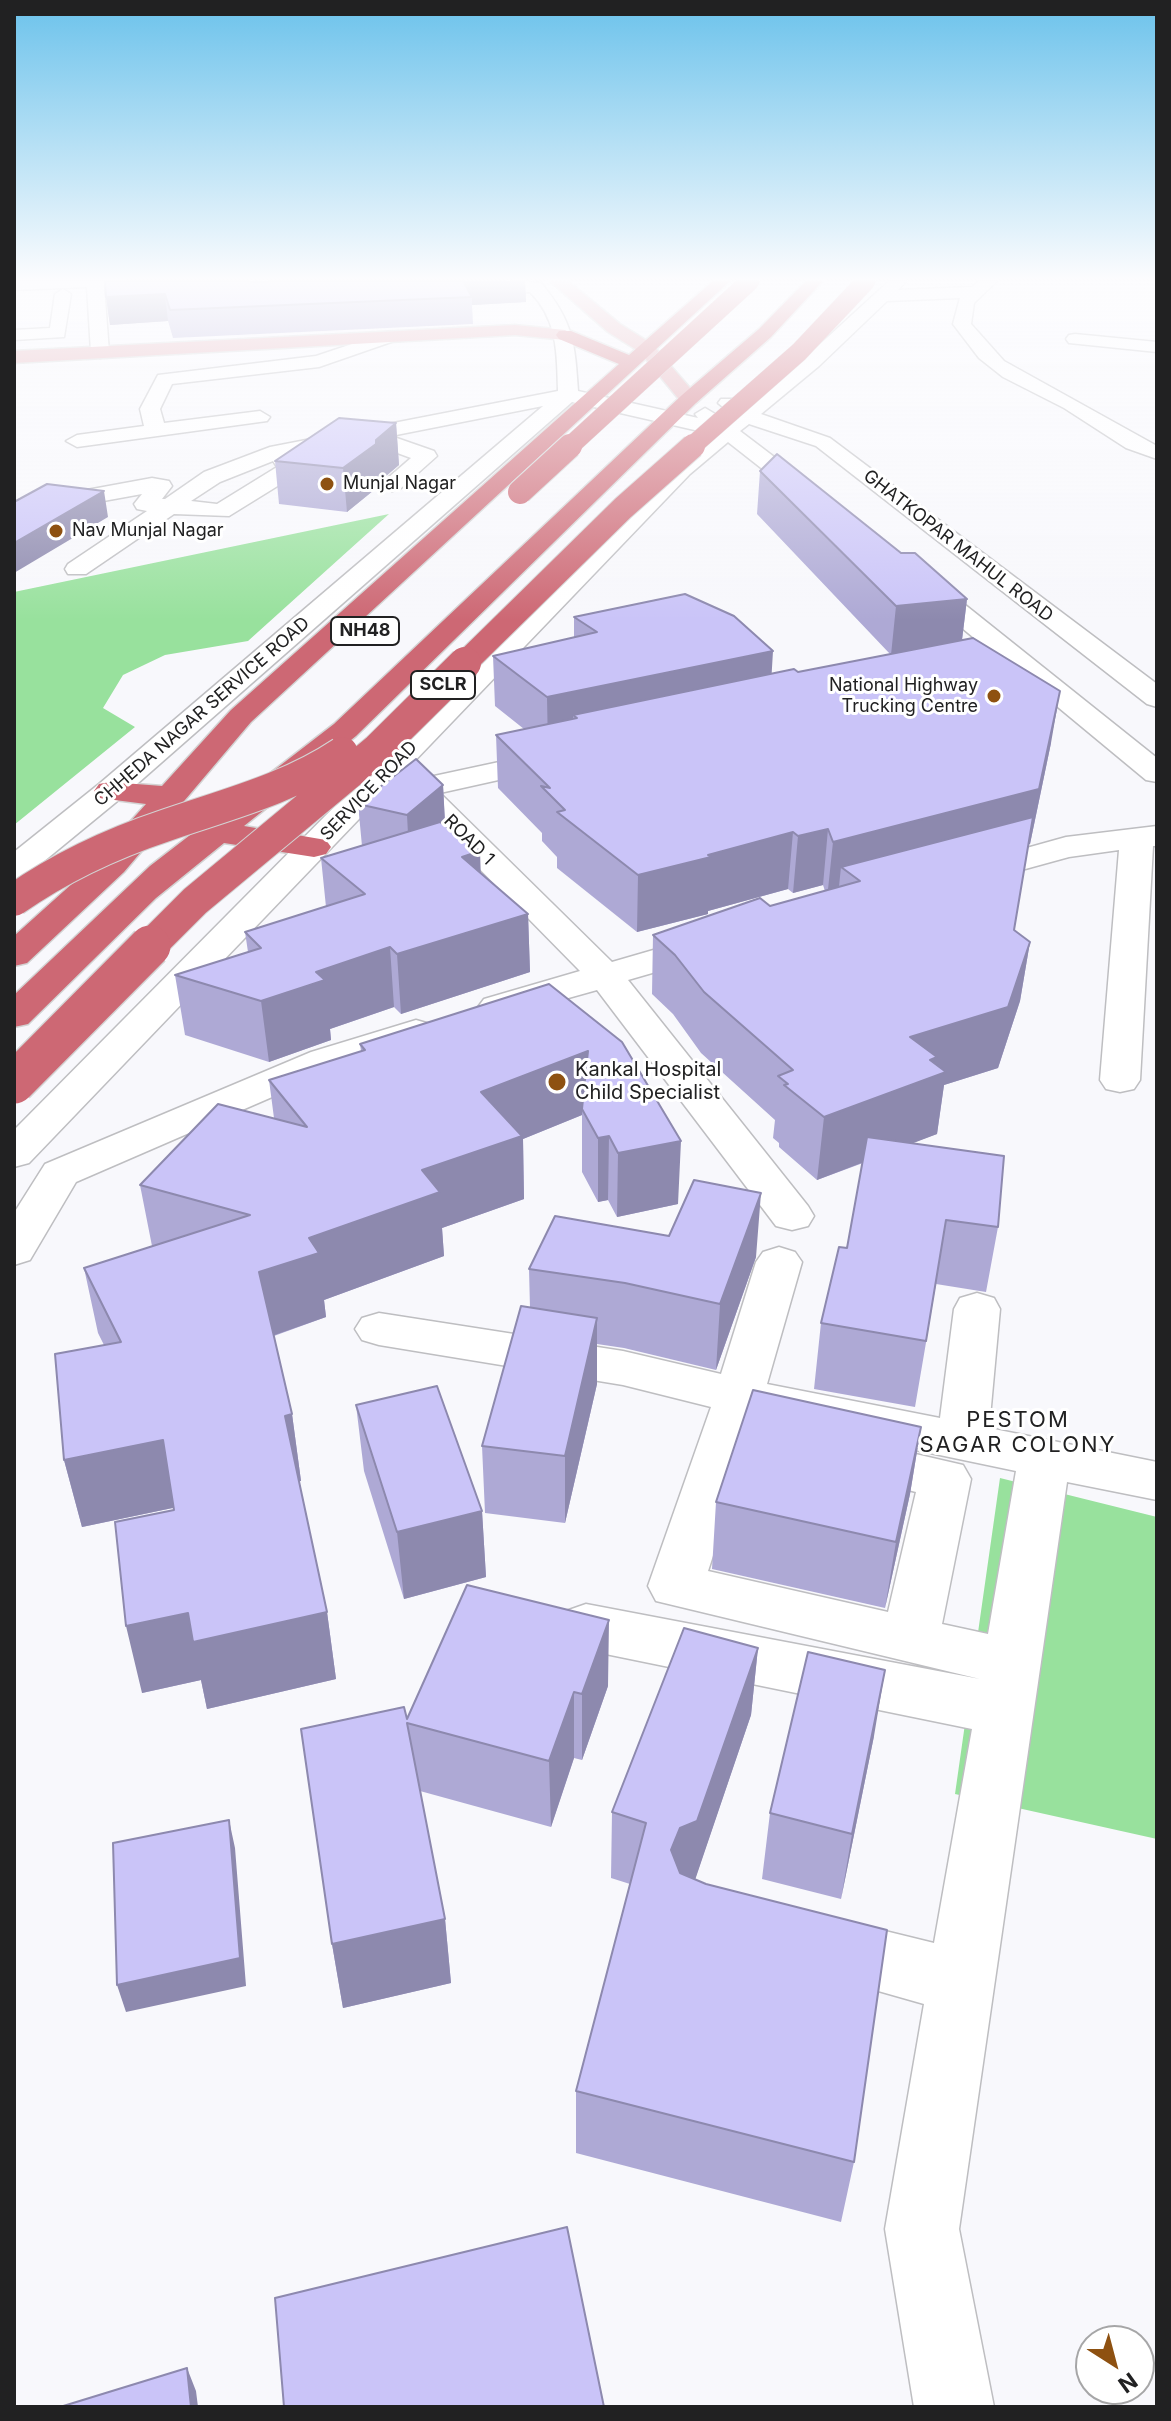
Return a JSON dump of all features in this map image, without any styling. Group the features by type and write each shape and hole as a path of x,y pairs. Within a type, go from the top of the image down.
{"highway":[{"name":"NH48","path":"14,955 210,771 627,394"},
{"path":"624,431 663,394"},
{"path":"142,892 345,730 698,394"},
{"name":"SCLR","path":"14,900 47,875 105,848 247,801 321,769 367,734 602,506 723,394"},
{"name":"SCLR","path":"14,1083 195,901 378,749 623,508 752,394"},
{"path":"93,883 241,716 588,395"},
{"name":"NH48","path":"14,1016 556,496"},
{"path":"110,791 169,796"},
{"path":"217,832 314,847"},
{"path":"14,880 105,848"}],"main road":[{"name":"GHATKOPAR MAHUL ROAD","path":"684,394 688,403"}],"street":[{"path":"156,432 150,409 158,394"},
{"name":"SERVICE ROAD","path":"14,1154 682,469 737,424 767,394"},
{"path":"1059,394 1133,446 1157,453"},
{"path":"77,569 212,477 278,452 588,395 688,403 737,424"},
{"name":"CHHEDA NAGAR SERVICE ROAD","path":"14,869 588,395"},
{"name":"GHATKOPAR MAHUL ROAD","path":"688,403 737,424 823,442 1157,698"},
{"path":"77,441 260,417"},
{"name":"GHATKOPAR MAHUL ROAD","path":"737,424 832,512"},
{"path":"365,435 426,456 392,484"},
{"path":"65,501 152,485 161,486 145,504 221,511 289,469 278,452"},
{"path":"903,567 1157,773"},
{"path":"977,626 1047,614"},
{"path":"926,679 1019,659"},
{"name":"ROAD 1","path":"587,752 417,789 604,974 792,1216"},
{"path":"927,885 1066,847 1147,837 1120,1080"},
{"path":"14,1167 60,1173 325,1060 604,974 743,936"},
{"path":"14,1250 60,1173"},
{"path":"779,1262 734,1414 676,1586 910,1640 1008,1687"},
{"path":"962,1442 977,1309"},
{"path":"379,1329 623,1368 734,1414 945,1479 910,1640"},
{"path":"734,1414 962,1442 1157,1481"},
{"path":"954,2407 922,2229 1044,1460"},
{"path":"586,1627 1008,1687"},
{"path":"763,1932 961,1982"}],"green space":[{"path":"389,514 248,641 165,655 123,675 103,708 135,727 14,825 14,592"},
{"path":"1000,1478 1157,1517 1157,1839 955,1794"}],"building":[{"path":"339,418 396,423 376,440 376,444 343,468 275,461"},
{"path":"777,454 901,553 915,553 967,599 896,606 760,471"},
{"path":"47,484 104,491 14,543 14,502"},
{"path":"685,594 734,616 773,651 547,697 493,656 597,632 574,617"},
{"path":"973,638 1060,691 1039,789 833,842 828,829 798,836 793,832 638,875 557,812 565,810 541,786 550,788 496,735 577,718 573,715 794,669 798,672"},
{"path":"416,759 443,785 407,815 358,804"},
{"path":"1033,817 1014,930 1030,942 1008,1007 910,1037 937,1057 930,1060 946,1072 824,1117 784,1085 788,1084 778,1076 793,1070 704,992 675,955 653,935 760,898 770,906 860,881 841,867"},
{"path":"440,822 480,851 462,857 528,914 397,954 390,947 316,972 325,980 261,1001 175,975 261,948 245,932 365,894 321,858"},
{"path":"549,984 622,1042 681,1141 618,1153 609,1136 598,1138 582,1109 588,1051 481,1092 522,1136 422,1170 440,1192 309,1238 319,1253 259,1272 292,1414 285,1416 327,1612 193,1642 188,1613 126,1626 115,1522 174,1510 163,1440 64,1460 55,1354 121,1342 84,1268 250,1215 140,1185 218,1104 307,1127 269,1080 365,1050 360,1044"},
{"path":"867,1137 1004,1156 998,1227 946,1220 926,1341 821,1323 839,1247 847,1248"},
{"path":"694,1180 761,1193 720,1304 625,1283 529,1269 555,1216 669,1236"},
{"path":"521,1306 597,1318 565,1456 482,1446"},
{"path":"437,1386 482,1511 397,1532 356,1405"},
{"path":"753,1390 921,1427 896,1542 716,1502"},
{"path":"467,1585 609,1620 582,1694 574,1692 549,1761 407,1723 445,1919 332,1944 301,1729 404,1707 407,1719"},
{"path":"684,1628 758,1648 697,1821 680,1828 671,1850 680,1873 706,1884 887,1930 854,2162 576,2091 646,1823 612,1812"},
{"path":"808,1652 885,1670 852,1834 770,1813"},
{"path":"229,1820 240,1958 117,1985 113,1843"},
{"path":"567,2227 604,2407 284,2407 275,2298"},
{"path":"187,2368 191,2407 60,2407"}],"place":[{"name":"Munjal Nagar","path":"327,484"},
{"name":"Nav Munjal Nagar","path":"56,531"},
{"name":"National Highway Trucking Centre","path":"994,696"},
{"name":"Kankal Hospital Child Specialist","path":"557,1082"}],"district":[{"name":"PESTOM SAGAR COLONY","path":"1018,1432"}]}
